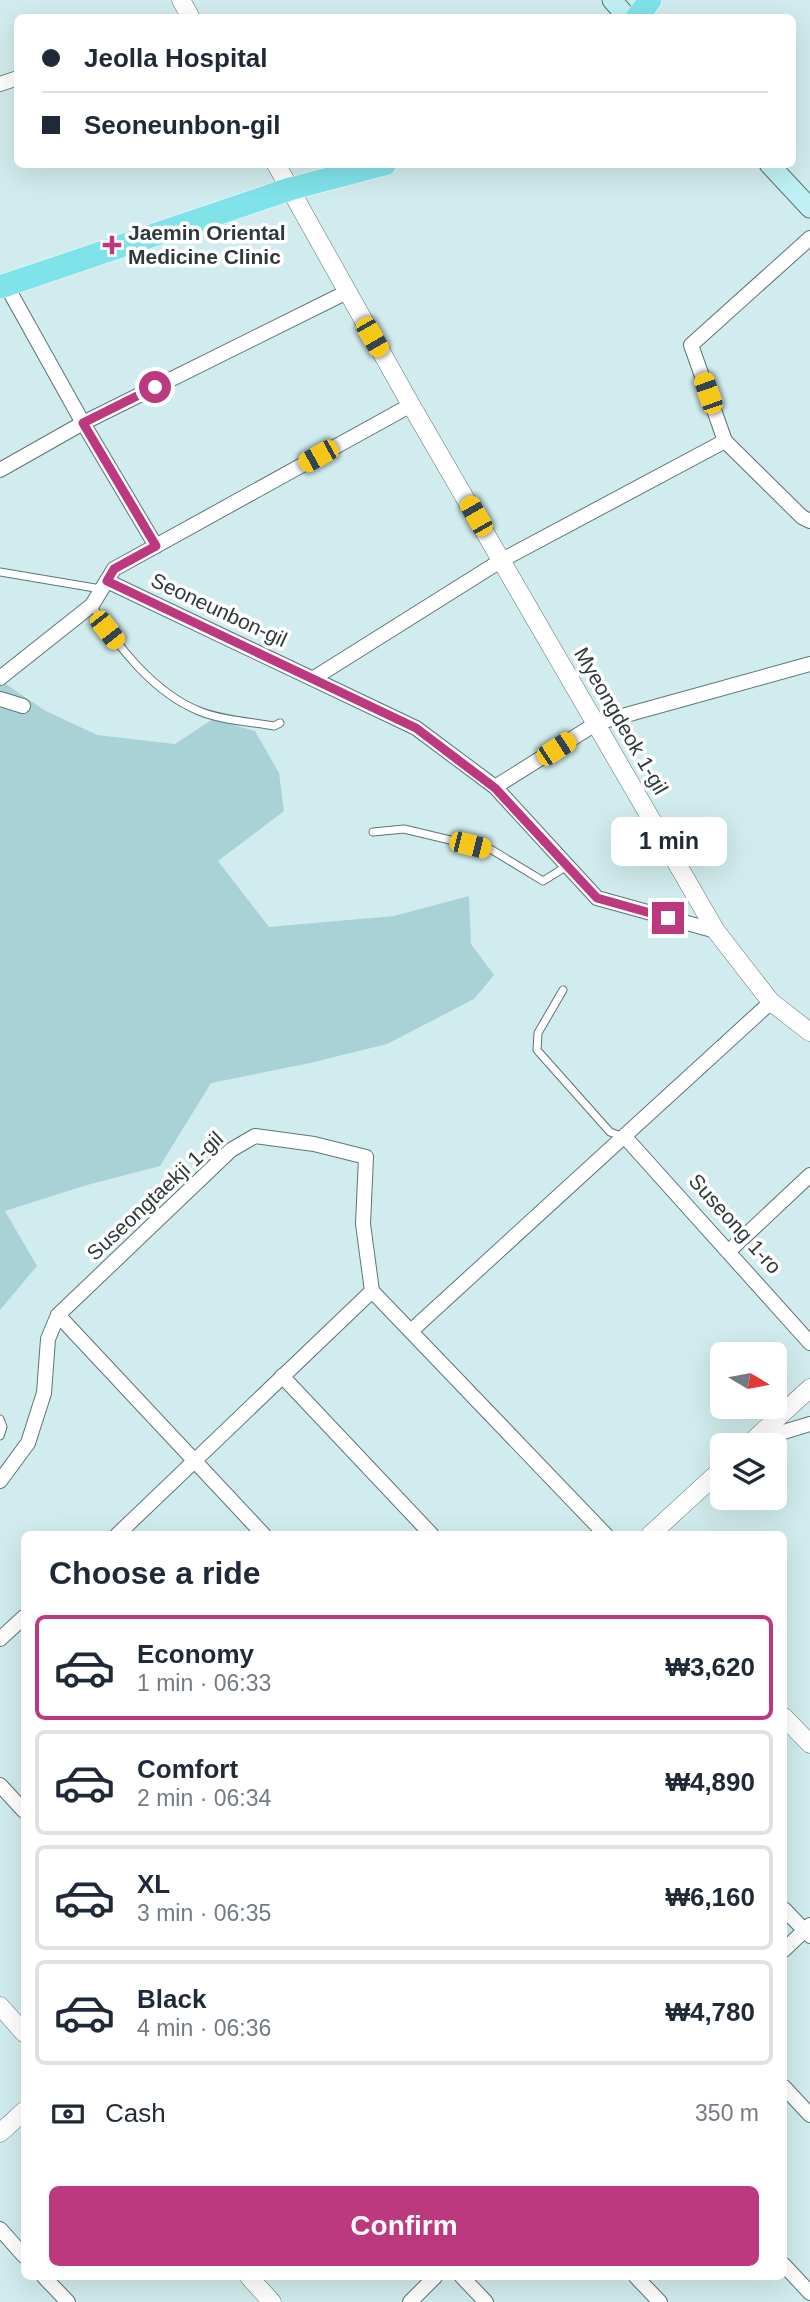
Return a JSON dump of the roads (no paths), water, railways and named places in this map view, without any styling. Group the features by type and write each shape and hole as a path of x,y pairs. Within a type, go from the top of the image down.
{"main road":[{"path":"612,0 624,14"},
{"path":"3,286 290,189 370,168"},
{"path":"773,168 810,208"}],"street":[{"name":"Myeongdeok 1-gil","path":"278,168 411,405 716,931 771,1002 810,1032"},
{"path":"810,237 691,345 725,442 810,522"},
{"path":"3,286 156,546"},
{"path":"0,470 83,423 347,292"},
{"path":"0,678 92,605 114,569 411,405"},
{"path":"314,678 502,560 725,442"},
{"name":"Seoneunbon-gil","path":"104,585 314,678 416,728 495,788 597,898 716,931"},
{"path":"495,788 597,723 810,664"},
{"path":"0,699 23,706"},
{"path":"411,1331 771,1002"},
{"name":"Suseongtaekji 1-gil","path":"0,1481 28,1443 44,1393 48,1339 58,1315 231,1150 255,1136 314,1144 366,1157 363,1224 372,1291"},
{"name":"Suseong 1-ro","path":"625,1137 810,1343"},
{"path":"729,1251 810,1175"},
{"path":"121,1531 372,1291 602,1531"},
{"path":"58,1315 260,1531"},
{"path":"282,1376 428,1531"},
{"path":"761,1433 810,1388"},
{"path":"783,1433 810,1424"},
{"path":"654,1531 710,1480"},
{"path":"0,1639 21,1625"},
{"path":"787,1720 810,1744"},
{"path":"0,1785 21,1808"},
{"path":"787,1912 808,1931 787,1948"},
{"path":"0,2006 21,2030"},
{"path":"787,2090 810,2115"},
{"path":"0,2133 21,2114"},
{"path":"0,2229 21,2253"},
{"path":"787,2269 810,2293"},
{"path":"47,2280 68,2302"},
{"path":"252,2280 272,2302"},
{"path":"410,2302 432,2280"},
{"path":"466,2280 486,2302"},
{"path":"639,2280 660,2302"}],"lane":[{"path":"0,572 104,585"},
{"path":"92,605 120,647 165,692 200,712 274,726 280,723"},
{"path":"373,832 404,829 492,850 543,881 567,866"},
{"path":"563,990 538,1033 537,1050 610,1132 625,1137"},
{"path":"0,1419 3,1427 0,1436"}],"place":[{"name":"Jaemin Oriental Medicine Clinic","path":"112,245"}]}
